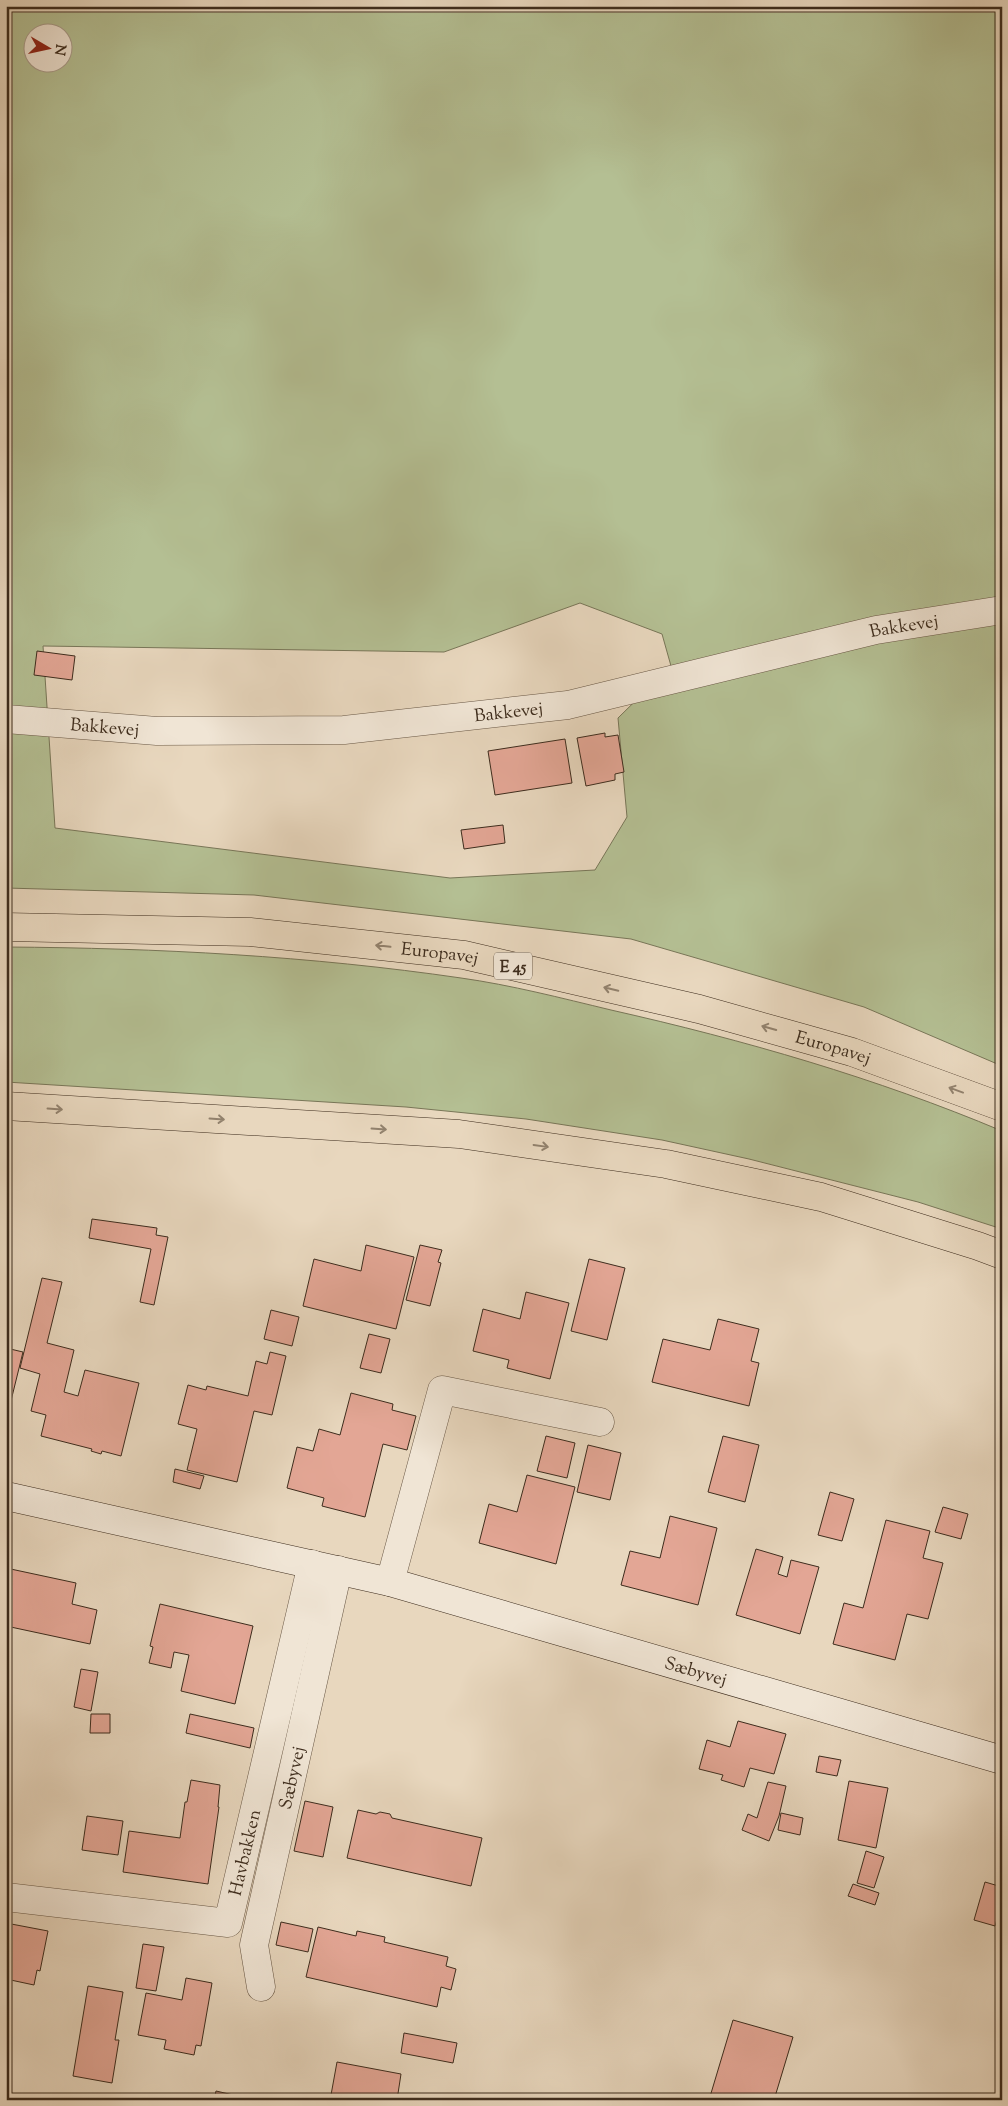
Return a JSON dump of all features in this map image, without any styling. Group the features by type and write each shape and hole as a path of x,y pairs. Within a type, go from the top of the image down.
{"main road":[{"name":"Europavej","path":"6,928 250,932 464,955 699,1009 824,1044 852,1052 1002,1107"},
{"path":"6,1106 459,1134 666,1164 821,1197 1002,1255"}],"street":[{"name":"Bakkevej","path":"6,719 157,731 344,730 558,706 876,630 1002,610"},
{"path":"390,1582 442,1390 600,1422"},
{"name":"Sæbyvej","path":"6,1496 390,1582 1002,1760"},
{"name":"Havbakken","path":"6,1897 228,1923 312,1564"},
{"name":"Sæbyvej","path":"261,1987 254,1945 338,1570"}],"green space":[{"path":"6,6 1002,6 1002,1066 864,1007 631,939 254,895 6,888","holes":["580,603 662,634 671,666 618,718 627,817 595,870 450,878 55,828 43,646 444,652"]},
{"path":"6,947 177,951 291,959 404,970 517,988 760,1047 858,1077 1002,1131 1002,1229 918,1202 749,1159 662,1140 526,1119 406,1107 6,1082"}],"building":[{"path":"37,651 75,656 72,680 34,675"},
{"path":"605,733 605,737 618,735 624,772 615,774 615,780 586,786 577,738"},
{"path":"565,739 572,783 495,795 488,751"},
{"path":"503,825 505,843 464,849 461,830"},
{"path":"92,1219 157,1228 156,1235 168,1237 154,1305 140,1302 151,1249 89,1238"},
{"path":"366,1245 414,1257 396,1329 303,1306 314,1259 361,1271"},
{"path":"420,1245 442,1250 438,1262 441,1263 430,1306 406,1300"},
{"path":"589,1259 625,1268 607,1340 571,1331"},
{"path":"42,1278 62,1282 47,1343 74,1350 64,1392 78,1396 85,1370 139,1383 121,1456 102,1451 101,1454 91,1451 92,1449 41,1436 46,1415 31,1411 40,1374 20,1368"},
{"path":"526,1292 569,1303 550,1379 507,1368 509,1360 473,1351 483,1309 520,1319"},
{"path":"271,1310 299,1317 292,1346 264,1339"},
{"path":"718,1319 759,1329 751,1361 759,1363 749,1406 652,1382 663,1339 710,1350"},
{"path":"369,1334 390,1339 381,1373 360,1368"},
{"path":"6,1348 23,1352 6,1421"},
{"path":"270,1352 286,1356 272,1415 254,1411 237,1482 187,1470 197,1429 178,1424 188,1385 206,1390 207,1386 248,1396 256,1361 267,1364"},
{"path":"351,1393 393,1404 392,1410 416,1416 407,1450 383,1444 365,1517 322,1506 324,1498 287,1488 297,1447 313,1451 319,1429 340,1435"},
{"path":"546,1436 575,1443 567,1478 537,1471"},
{"path":"723,1436 759,1445 745,1502 708,1492"},
{"path":"588,1445 621,1453 610,1500 577,1492"},
{"path":"175,1469 204,1476 200,1489 173,1482"},
{"path":"527,1475 575,1487 556,1564 479,1543 489,1504 517,1512"},
{"path":"830,1492 854,1499 842,1541 818,1535"},
{"path":"943,1507 968,1514 961,1539 935,1532"},
{"path":"670,1516 717,1528 698,1605 621,1585 630,1551 660,1558"},
{"path":"886,1520 930,1531 923,1558 943,1563 928,1619 907,1614 895,1660 833,1644 844,1603 863,1608"},
{"path":"756,1549 783,1557 778,1574 787,1577 791,1560 819,1567 800,1634 736,1615"},
{"path":"6,1568 76,1583 72,1604 97,1610 90,1644 6,1626"},
{"path":"160,1604 253,1626 235,1704 181,1691 189,1655 174,1652 171,1668 149,1663 153,1647 150,1646"},
{"path":"81,1669 98,1672 91,1711 74,1707"},
{"path":"91,1714 110,1714 110,1733 90,1733"},
{"path":"190,1714 254,1728 250,1748 186,1733"},
{"path":"738,1721 786,1734 774,1774 750,1768 744,1787 721,1780 723,1775 699,1769 707,1740 730,1747"},
{"path":"819,1756 841,1760 837,1776 816,1772"},
{"path":"191,1780 220,1785 219,1807 208,1884 123,1872 129,1831 180,1838 185,1802 187,1802"},
{"path":"849,1781 888,1788 876,1848 838,1840"},
{"path":"768,1782 786,1786 779,1816 769,1841 742,1830 748,1814 757,1818"},
{"path":"305,1801 333,1807 323,1857 294,1851"},
{"path":"358,1810 376,1814 380,1812 390,1814 392,1818 482,1838 471,1886 347,1858"},
{"path":"781,1813 803,1818 800,1835 778,1830"},
{"path":"87,1816 123,1821 118,1855 82,1850"},
{"path":"866,1851 884,1857 874,1888 857,1883"},
{"path":"985,1882 1002,1887 1002,1902 995,1926 974,1920"},
{"path":"853,1884 879,1893 875,1905 848,1896"},
{"path":"281,1922 313,1929 308,1952 276,1945"},
{"path":"6,1923 48,1931 40,1971 37,1970 34,1985 6,1979"},
{"path":"318,1927 356,1936 357,1931 385,1937 384,1942 448,1957 446,1966 456,1969 451,1990 441,1987 437,2007 306,1977"},
{"path":"143,1944 164,1947 156,1991 136,1988"},
{"path":"186,1978 212,1983 201,2046 196,2045 194,2055 164,2049 166,2040 138,2035 146,1993 182,2000"},
{"path":"88,1986 123,1992 115,2040 119,2040 112,2083 73,2076"},
{"path":"733,2020 793,2037 774,2100 709,2100"},
{"path":"404,2033 457,2043 453,2063 401,2053"},
{"path":"337,2062 401,2074 397,2100 355,2100 331,2095"},
{"path":"216,2091 255,2100 214,2100"}]}
